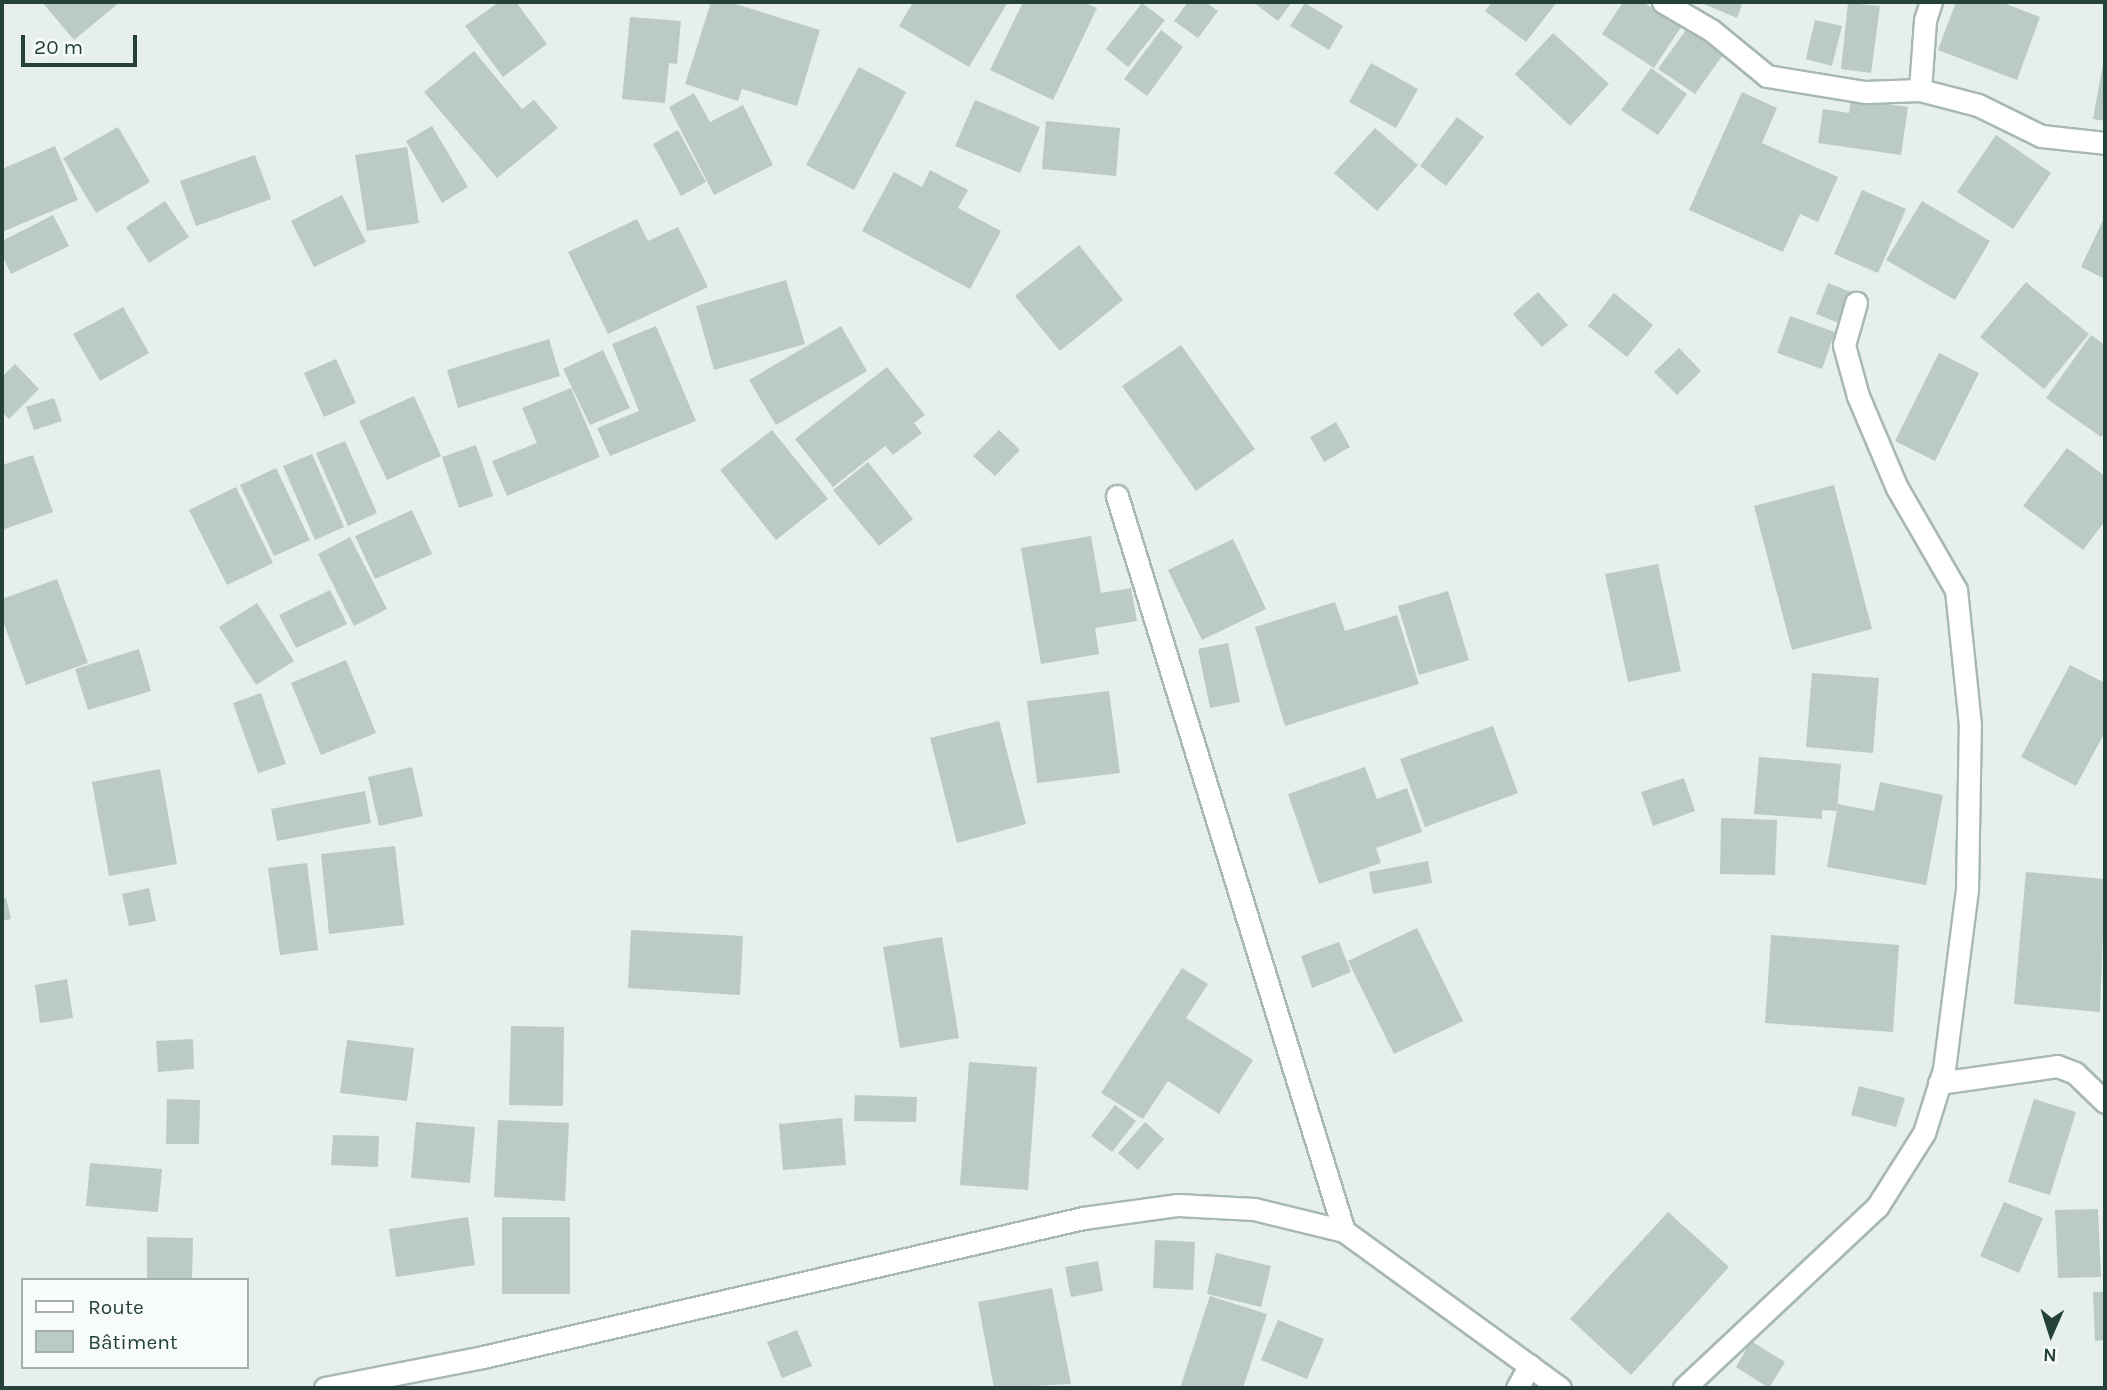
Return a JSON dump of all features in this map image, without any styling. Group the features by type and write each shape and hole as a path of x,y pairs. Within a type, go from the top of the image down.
{"street":[{"path":"1663,2 1711,30 1767,76 1865,92 1920,90 1978,105 2041,136 2105,143"},
{"path":"1920,90 1925,20 1931,2"},
{"path":"1684,1388 1877,1207 1924,1133 1939,1083 1967,890 1970,725 1960,626 1956,590 1897,488 1858,396 1844,345 1856,303"},
{"path":"1117,496 1344,1231"},
{"path":"1939,1083 2057,1066 2075,1073 2105,1102"},
{"path":"325,1388 483,1357 1083,1218 1178,1205 1254,1209 1344,1231 1560,1388"},
{"path":"1517,1388 1530,1365"}],"building":[{"path":"42,2 120,2 74,40"},
{"path":"499,2 516,2 547,44 503,77 465,26"},
{"path":"711,2 729,2 820,30 797,106 742,89 738,101 685,84"},
{"path":"913,2 1008,2 969,67 899,26"},
{"path":"1023,2 1083,2 1097,8 1053,100 990,70"},
{"path":"1188,2 1205,2 1218,11 1198,38 1174,21"},
{"path":"1253,2 1292,2 1278,21"},
{"path":"1492,2 1557,2 1526,42 1485,11"},
{"path":"1623,2 1643,2 1681,27 1654,68 1602,34"},
{"path":"1699,2 1743,2 1737,18"},
{"path":"1956,2 2001,2 2040,17 2017,80 1938,50"},
{"path":"1142,3 1165,20 1128,67 1106,49"},
{"path":"1305,3 1343,26 1329,50 1290,26"},
{"path":"1848,3 1880,6 1871,73 1841,69"},
{"path":"630,17 681,21 677,64 669,63 665,103 622,99"},
{"path":"1815,20 1842,26 1832,66 1806,59"},
{"path":"1688,27 1725,52 1695,94 1658,69"},
{"path":"1161,30 1183,47 1147,96 1124,79"},
{"path":"1553,33 1609,84 1570,126 1515,74"},
{"path":"474,51 522,109 534,100 558,128 497,178 424,92"},
{"path":"2105,58 2105,121 2093,119"},
{"path":"1371,63 1418,89 1396,128 1349,102"},
{"path":"859,67 906,92 854,190 806,165"},
{"path":"1651,68 1687,94 1658,135 1621,110"},
{"path":"1742,92 1777,108 1762,143 1838,177 1818,222 1800,214 1783,252 1689,210"},
{"path":"694,93 710,122 743,105 773,165 714,195 669,107"},
{"path":"1851,99 1908,107 1901,155 1818,143 1823,109 1849,113"},
{"path":"975,100 1040,127 1020,173 955,146"},
{"path":"1457,117 1484,137 1446,186 1420,166"},
{"path":"1046,121 1120,128 1116,176 1042,169"},
{"path":"432,126 468,187 442,203 406,141"},
{"path":"118,127 150,182 96,213 63,158"},
{"path":"1375,128 1418,165 1377,211 1334,173"},
{"path":"678,130 706,182 681,196 653,144"},
{"path":"1996,135 2051,173 2013,229 1957,192"},
{"path":"55,146 78,200 2,232 2,169"},
{"path":"407,147 419,223 367,231 355,155"},
{"path":"255,155 271,199 196,226 180,181"},
{"path":"930,170 968,190 958,208 1001,231 970,289 862,231 894,172 922,187"},
{"path":"1862,190 1906,209 1878,273 1834,254"},
{"path":"342,195 366,242 314,267 291,221"},
{"path":"165,201 189,237 149,263 126,227"},
{"path":"1922,201 1990,241 1955,300 1886,260"},
{"path":"53,215 69,246 11,274 2,255 2,241"},
{"path":"2105,216 2105,279 2081,267"},
{"path":"637,219 648,241 678,227 708,287 608,334 568,252"},
{"path":"1079,245 1123,300 1060,351 1015,296"},
{"path":"786,280 805,344 714,370 696,306"},
{"path":"2026,282 2089,334 2044,389 1980,337"},
{"path":"1828,283 1851,292 1839,323 1816,314"},
{"path":"1538,292 1568,325 1542,347 1513,314"},
{"path":"1614,293 1653,325 1627,357 1588,326"},
{"path":"123,307 149,353 100,381 73,334"},
{"path":"1790,316 1835,332 1822,369 1777,353"},
{"path":"656,326 696,421 610,456 597,428 639,411 612,344"},
{"path":"841,326 867,371 776,425 749,380"},
{"path":"2091,335 2105,345 2105,432 2101,437 2046,398"},
{"path":"549,339 560,376 458,408 447,370"},
{"path":"1181,345 1255,449 1196,491 1122,386"},
{"path":"1679,348 1701,371 1677,395 1654,372"},
{"path":"603,350 630,408 590,425 563,369"},
{"path":"1939,353 1979,373 1935,461 1895,441"},
{"path":"336,359 356,403 324,417 304,373"},
{"path":"15,364 39,389 9,419 2,412 2,377"},
{"path":"887,367 925,415 914,423 922,433 893,455 885,446 833,487 795,439"},
{"path":"571,388 600,457 507,496 492,461 537,443 522,408"},
{"path":"414,396 441,456 387,480 359,421"},
{"path":"54,398 62,421 34,430 26,407"},
{"path":"1336,422 1350,447 1324,462 1310,437"},
{"path":"772,430 828,499 776,540 720,470"},
{"path":"999,430 1020,450 995,476 973,456"},
{"path":"345,441 377,513 348,526 316,453"},
{"path":"476,445 493,496 459,508 442,457"},
{"path":"2067,448 2105,476 2105,521 2083,550 2023,506"},
{"path":"312,454 344,527 315,540 283,466"},
{"path":"33,455 53,512 2,530 2,465"},
{"path":"868,462 913,519 879,546 833,490"},
{"path":"276,468 310,540 274,556 240,485"},
{"path":"1834,485 1872,629 1792,650 1754,506"},
{"path":"236,487 273,563 227,585 189,510"},
{"path":"412,510 432,554 375,579 355,536"},
{"path":"1091,536 1101,593 1131,588 1137,621 1095,628 1099,654 1041,664 1021,548"},
{"path":"350,537 387,609 354,626 318,554"},
{"path":"1233,539 1266,609 1202,640 1168,570"},
{"path":"1658,564 1681,671 1628,682 1605,574"},
{"path":"57,579 88,663 26,685 2,618 2,599"},
{"path":"330,590 347,624 296,648 279,615"},
{"path":"1448,591 1469,660 1419,675 1398,606"},
{"path":"1335,602 1345,631 1397,615 1419,684 1285,726 1255,627"},
{"path":"257,603 294,661 256,685 219,627"},
{"path":"1228,643 1240,702 1210,708 1198,649"},
{"path":"139,649 151,691 88,710 75,669"},
{"path":"346,660 376,733 321,755 291,683"},
{"path":"2070,665 2105,683 2105,732 2076,786 2021,757"},
{"path":"1812,673 1879,678 1873,753 1806,747"},
{"path":"1109,691 1120,773 1037,783 1027,701"},
{"path":"261,693 286,764 258,773 233,703"},
{"path":"999,721 1026,824 957,843 930,738"},
{"path":"1493,726 1518,793 1425,827 1400,759"},
{"path":"1759,757 1841,764 1837,811 1822,810 1822,819 1754,814"},
{"path":"412,767 423,816 379,826 368,777"},
{"path":"1365,767 1377,799 1407,788 1422,832 1376,848 1381,863 1319,884 1288,794"},
{"path":"160,769 177,864 109,876 92,782"},
{"path":"1684,778 1695,811 1653,826 1641,792"},
{"path":"1880,782 1943,795 1926,885 1827,867 1838,804 1874,811"},
{"path":"365,791 371,823 277,841 271,809"},
{"path":"1721,818 1777,820 1775,875 1720,874"},
{"path":"395,846 404,925 329,934 321,854"},
{"path":"1428,861 1432,883 1373,894 1369,872"},
{"path":"307,863 318,950 280,955 268,868"},
{"path":"2026,872 2105,879 2100,1012 2014,1004"},
{"path":"149,888 156,921 129,926 122,894"},
{"path":"6,898 11,919 2,921 2,899"},
{"path":"1417,928 1463,1021 1394,1054 1348,961"},
{"path":"631,930 743,936 740,995 628,988"},
{"path":"1771,935 1899,945 1893,1032 1765,1023"},
{"path":"942,937 959,1038 900,1048 883,947"},
{"path":"1339,942 1351,972 1312,988 1301,956"},
{"path":"1182,968 1208,984 1186,1018 1253,1060 1219,1114 1168,1081 1143,1119 1101,1093"},
{"path":"67,979 73,1018 40,1023 35,985"},
{"path":"511,1026 564,1027 563,1106 509,1105"},
{"path":"193,1039 194,1069 158,1072 156,1041"},
{"path":"347,1040 414,1048 407,1101 340,1093"},
{"path":"969,1062 1037,1067 1028,1190 960,1185"},
{"path":"1859,1086 1905,1098 1896,1127 1851,1115"},
{"path":"855,1095 917,1097 916,1122 854,1121"},
{"path":"167,1099 200,1100 199,1144 166,1144"},
{"path":"2034,1099 2076,1112 2050,1195 2008,1182"},
{"path":"1115,1105 1136,1121 1112,1152 1091,1136"},
{"path":"842,1118 846,1165 783,1170 779,1124"},
{"path":"498,1120 569,1123 565,1201 494,1197"},
{"path":"416,1122 475,1127 470,1183 411,1178"},
{"path":"1145,1122 1164,1139 1138,1170 1118,1153"},
{"path":"333,1135 379,1136 378,1167 331,1165"},
{"path":"90,1163 162,1169 158,1212 86,1206"},
{"path":"2004,1202 2043,1218 2019,1273 1980,1256"},
{"path":"2098,1209 2101,1277 2058,1278 2055,1210"},
{"path":"1668,1212 1729,1267 1631,1375 1570,1319"},
{"path":"468,1217 475,1265 396,1277 389,1229"},
{"path":"502,1217 570,1217 570,1294 502,1294"},
{"path":"147,1237 193,1238 192,1278 147,1278"},
{"path":"1155,1240 1195,1242 1193,1290 1153,1288"},
{"path":"1216,1253 1271,1266 1261,1307 1207,1294"},
{"path":"1098,1261 1103,1291 1071,1297 1065,1267"},
{"path":"1052,1288 1071,1384 994,1388 978,1302"},
{"path":"2093,1292 2105,1292 2105,1340 2095,1341"},
{"path":"1210,1296 1267,1314 1243,1388 1180,1388"},
{"path":"1278,1320 1324,1339 1307,1379 1261,1360"},
{"path":"797,1330 812,1366 782,1378 767,1342"},
{"path":"1751,1341 1785,1362 1769,1388 1736,1367"}]}
